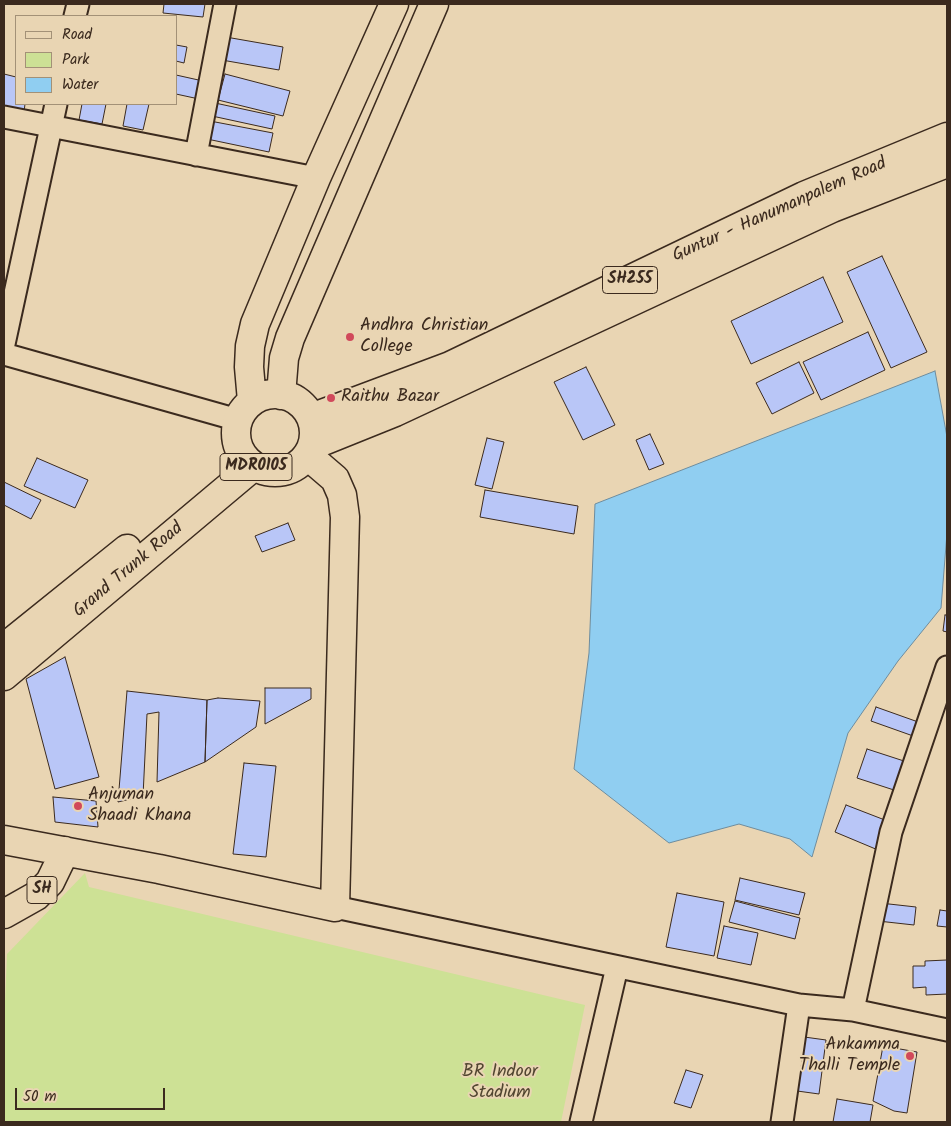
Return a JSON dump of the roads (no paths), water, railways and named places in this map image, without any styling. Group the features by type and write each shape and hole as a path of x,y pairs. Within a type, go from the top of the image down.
{"main road":[{"name":"MDR0105","path":"311,418 314,431 310,450 298,464 287,470 274,472 262,470 248,461 237,444 236,432 245,410 250,346 255,324 316,178 394,4"},
{"path":"281,395 284,358 290,338 434,4"},
{"name":"Guntur - Hanumanpalem Road","path":"311,418 450,366 804,196 947,137"},
{"name":"Guntur - Hanumanpalem Road","path":"310,450 832,208 947,163"},
{"path":"245,410 260,397 270,394 281,395 294,399 304,407 311,418"},
{"path":"4,840 335,907 345,517 342,495 334,479 310,450"},
{"name":"Grand Trunk Road","path":"9,637 248,461"},
{"name":"Grand Trunk Road","path":"4,676 248,461"},
{"name":"SH","path":"4,914 29,901 46,887 65,851"}],"street":[{"path":"196,155 225,4"},
{"path":"4,344 56,105"},
{"path":"4,117 316,178"},
{"path":"4,354 245,410"},
{"path":"853,1010 892,832 947,667"},
{"path":"335,907 799,1005 853,1010 947,1030"},
{"path":"581,1122 617,967"},
{"path":"782,1122 799,1005"}],"water":[{"path":"935,371 947,437 947,533 941,608 898,661 848,733 812,857 790,839 739,824 669,843 574,769 589,653 595,504"}],"place":[{"name":"Andhra Christian College","path":"350,337"},
{"name":"Raithu Bazar","path":"331,398"},
{"name":"Anjuman Shaadi Khana","path":"78,806"},
{"name":"Ankamma Thalli Temple","path":"910,1056"}],"park label":[{"name":"BR Indoor Stadium","path":"500,1083"}]}
